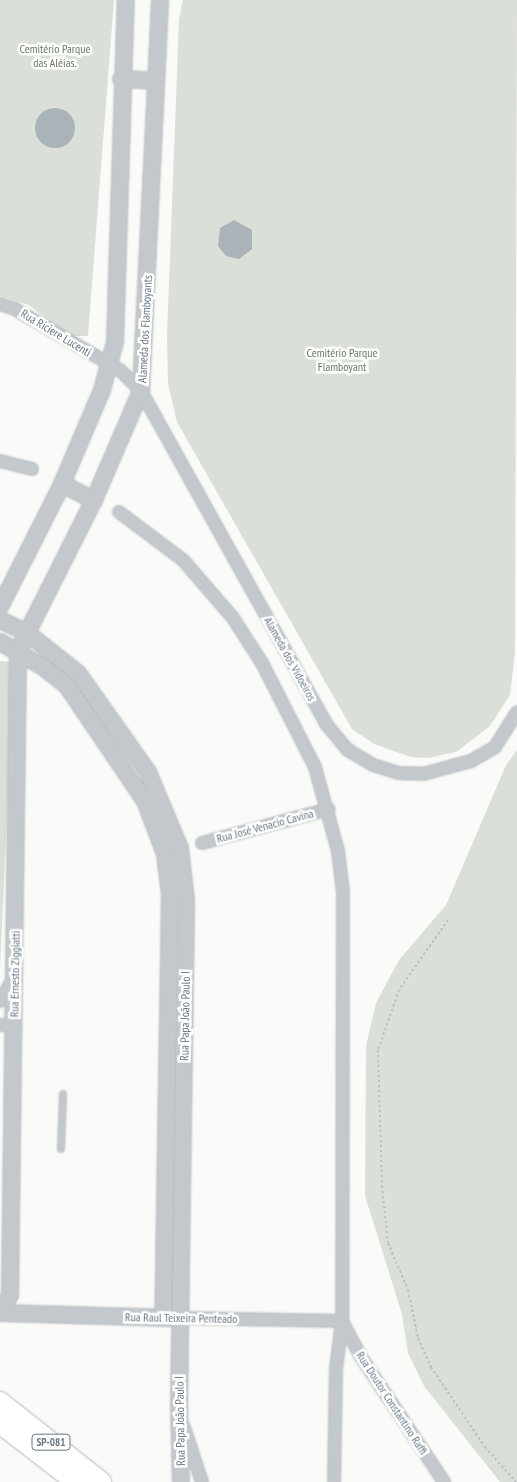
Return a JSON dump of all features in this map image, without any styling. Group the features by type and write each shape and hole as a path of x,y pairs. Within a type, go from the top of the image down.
{"main road":[{"name":"SP-081","path":"0,1402 101,1482"},
{"name":"SP-081","path":"0,1423 76,1482"}],"street":[{"path":"0,607 62,484 110,365 116,325 122,79 126,0"},
{"name":"Alameda dos Flamboyants","path":"26,632 94,500 141,391 160,0"},
{"path":"122,79 156,81"},
{"name":"Rua Riciere Lucenti","path":"0,304 15,309 110,365 131,378 141,391"},
{"name":"Alameda dos Vidoeiros","path":"141,391 317,707 348,750 373,765 399,773 423,774 471,761 495,747 517,712"},
{"path":"0,461 32,468"},
{"path":"62,484 94,500"},
{"path":"119,512 183,560 233,618 289,712 315,767 329,808 343,892 342,1322 336,1370 334,1482"},
{"name":"Rua Papa João Paulo I","path":"0,620 26,632 78,673 124,734 148,772 180,848 186,901 179,1406 181,1482"},
{"name":"Rua Ernesto Ziggiatti","path":"0,1314 10,1295 7,1025 15,976 18,651 26,632"},
{"name":"Rua Papa João Paulo I","path":"0,642 18,651 67,686 90,717 145,801 165,854 170,892 163,1318"},
{"name":"Rua José Venacio Cavina","path":"202,843 329,808"},
{"path":"0,1000 15,976"},
{"name":"Rua Raul Teixeira Penteado","path":"0,1314 20,1316 342,1322"},
{"name":"Rua Doutor Constantino Raffi","path":"342,1322 361,1357 444,1482"},
{"path":"179,1406 202,1482"}],"lane":[{"path":"61,1149 63,1094"}],"path":[{"path":"448,920 399,990 378,1050 382,1186 388,1243 408,1290 418,1338 431,1367 486,1447 516,1482"}],"green space":[{"name":"Cemitério Parque das Aléias.","path":"0,0 114,0 88,336 67,336 29,305 0,296"},
{"name":"Cemitério Parque Flamboyant","path":"183,0 517,0 515,652 510,695 490,726 456,752 428,758 411,757 374,744 352,729 177,422 168,384 167,337 179,19"},
{"path":"0,661 14,662 0,969"},
{"path":"517,750 517,1482 500,1482 424,1386 408,1353 402,1314 365,1196 366,1046 376,1003 399,960 446,905 506,765"}],"building":[{"path":"59,108 66,111 72,117 75,128 74,136 66,145 59,148 51,148 44,145 36,136 35,124 38,117 47,109"},
{"path":"234,220 252,230 252,249 239,259 226,256 218,246 220,228"}]}
